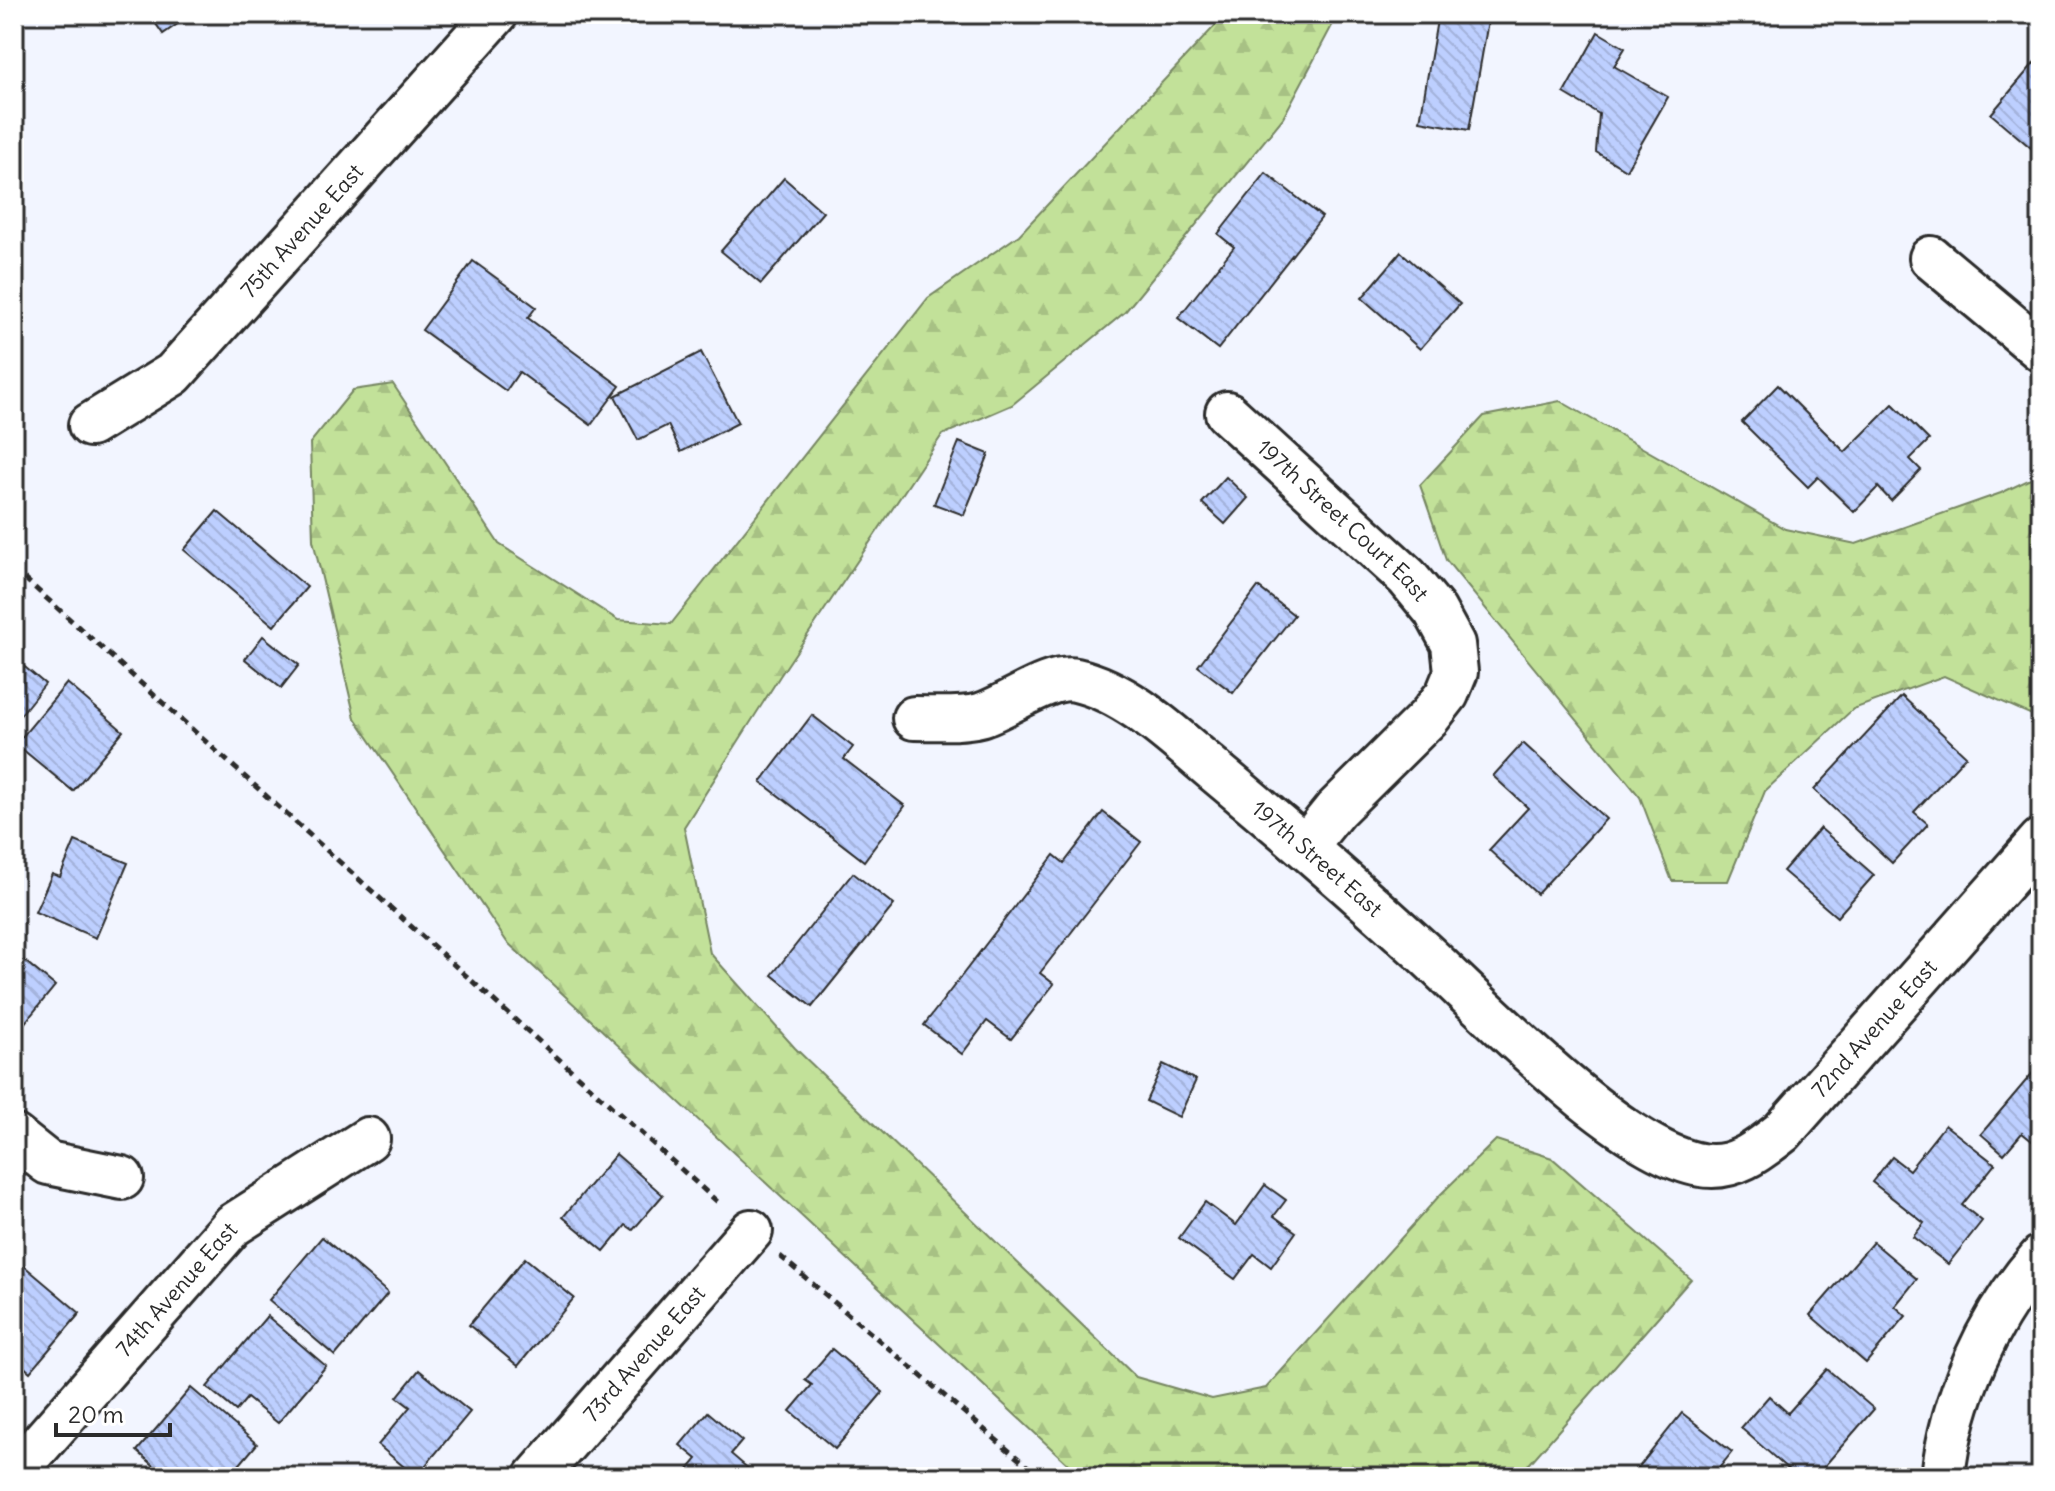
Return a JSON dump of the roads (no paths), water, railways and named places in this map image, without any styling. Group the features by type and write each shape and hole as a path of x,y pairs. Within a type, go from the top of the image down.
{"street":[{"name":"75th Avenue East","path":"90,425 173,374 496,14"},
{"path":"1931,258 2041,350"},
{"name":"197th Street Court East","path":"1227,413 1407,577 1435,611 1448,636 1456,672 1447,694 1429,717 1335,810 1306,846"},
{"name":"197th Street East","path":"914,718 980,715 1048,685 1073,679 1115,697 1157,723 1306,846 1608,1120 1679,1160"},
{"name":"72nd Avenue East","path":"1679,1160 1704,1166 1728,1165 1755,1153 1782,1132 2041,840"},
{"path":"14,1136 48,1163 122,1178"},
{"name":"74th Avenue East","path":"14,1474 233,1225 368,1139"},
{"name":"73rd Avenue East","path":"536,1477 751,1231"},
{"path":"1943,1477 1955,1416 1975,1365 1993,1325 2041,1257"}]}
